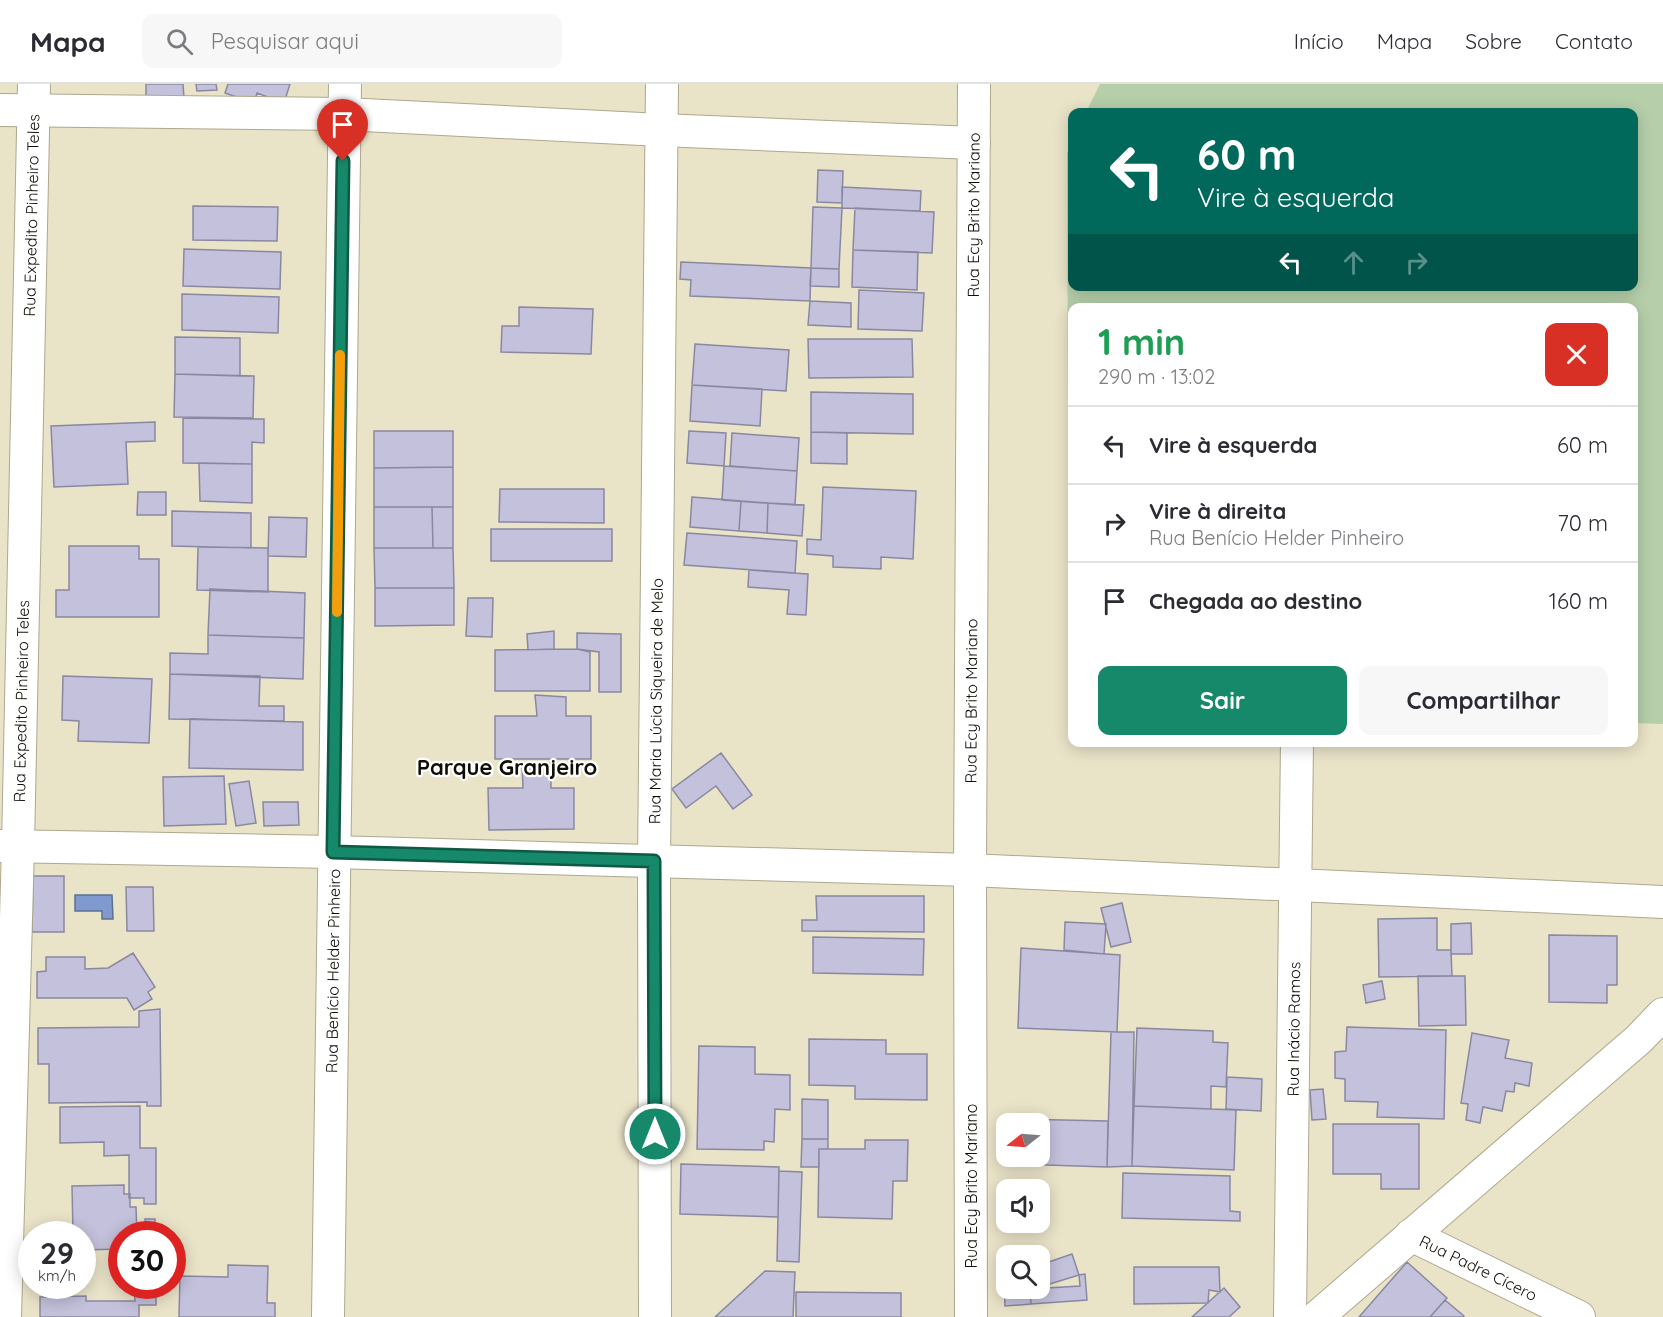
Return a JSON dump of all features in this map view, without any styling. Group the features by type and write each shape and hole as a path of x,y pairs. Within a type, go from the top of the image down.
{"street":[{"name":"Rua Maria Lúcia Siqueira de Melo","path":"655,1317 654,861 662,84"},
{"name":"Rua Ecy Brito Mariano","path":"971,1317 970,870 974,84"},
{"path":"0,110 33,97 344,99 661,130 974,143"},
{"name":"Rua Expedito Pinheiro Teles","path":"5,1317 9,846 33,97"},
{"name":"Rua Benício Helder Pinheiro","path":"328,1317 344,99"},
{"name":"Rua Inácio Ramos","path":"1290,1317 1297,747"},
{"path":"9,846 333,852 970,870 1663,902"},
{"path":"1317,1317 1412,1235 1651,1045 1663,1014"},
{"name":"Rua Padre Cícero","path":"1412,1235 1579,1317"}],"green space":[{"path":"1100,84 1663,84 1663,724 1638,723 1638,303 1068,303 1068,404 1067,153 1068,151 1068,291 1638,291 1638,108 1088,108"}],"water":[{"path":"75,895 112,895 113,919 102,919 102,911 75,911"}],"building":[{"path":"146,84 183,84 184,98 146,99"},
{"path":"196,84 216,84 217,90 197,91"},
{"path":"228,84 290,84 284,103 257,93 254,103 225,93"},
{"path":"818,170 843,171 842,203 817,202"},
{"path":"842,187 921,191 920,211 842,208"},
{"path":"193,206 278,207 277,241 193,240"},
{"path":"813,207 842,208 839,269 811,268"},
{"path":"855,208 934,212 932,253 853,250"},
{"path":"184,249 281,252 280,289 183,286"},
{"path":"853,250 918,252 917,290 852,287"},
{"path":"681,262 811,268 810,301 690,296 691,280 680,279"},
{"path":"811,268 839,269 839,287 810,286"},
{"path":"859,290 924,293 922,331 858,329"},
{"path":"182,294 279,297 278,333 182,330"},
{"path":"810,301 851,303 851,327 808,325"},
{"path":"519,307 593,309 591,354 501,352 502,326 519,326"},
{"path":"175,337 240,338 240,376 175,374"},
{"path":"808,339 912,339 913,377 809,378"},
{"path":"695,344 789,350 786,391 692,385"},
{"path":"175,374 254,376 253,418 174,417"},
{"path":"692,385 762,389 760,426 690,421"},
{"path":"811,392 913,394 913,434 811,432"},
{"path":"183,418 264,419 264,443 252,442 252,464 183,463"},
{"path":"155,422 155,441 126,442 128,484 54,487 51,426"},
{"path":"374,431 453,431 453,467 374,468"},
{"path":"689,431 726,433 724,466 687,463"},
{"path":"811,432 847,433 847,464 811,463"},
{"path":"732,433 799,438 797,471 730,466"},
{"path":"199,463 252,464 252,503 200,501"},
{"path":"724,466 797,471 795,505 722,500"},
{"path":"453,467 453,507 374,507 374,468"},
{"path":"823,487 916,491 913,559 881,557 881,569 833,567 833,556 807,554 807,539 821,540"},
{"path":"500,489 604,489 604,523 499,522"},
{"path":"138,492 166,492 166,515 137,515"},
{"path":"692,497 741,501 739,531 690,527"},
{"path":"741,501 768,503 767,533 739,531"},
{"path":"768,503 804,505 802,536 767,533"},
{"path":"374,507 432,507 433,548 374,548"},
{"path":"432,507 453,507 453,548 433,548"},
{"path":"172,511 251,513 251,548 172,546"},
{"path":"269,517 307,518 306,557 268,556"},
{"path":"491,529 612,529 612,561 491,561"},
{"path":"687,533 797,541 795,573 684,565"},
{"path":"69,546 139,546 139,559 159,559 159,617 56,617 56,590 69,590"},
{"path":"198,547 268,548 268,592 197,590"},
{"path":"374,548 453,548 454,588 375,588"},
{"path":"749,570 808,574 806,615 787,614 789,590 748,587"},
{"path":"375,588 454,588 454,625 375,626"},
{"path":"210,589 305,593 304,638 208,635"},
{"path":"468,598 493,598 492,637 466,636"},
{"path":"554,631 554,649 528,650 527,634"},
{"path":"577,633 621,634 621,692 599,692 599,652 577,649"},
{"path":"208,635 304,638 303,679 170,674 170,653 208,654"},
{"path":"577,649 590,652 590,691 495,691 495,650"},
{"path":"170,674 260,676 259,706 284,706 284,721 169,719"},
{"path":"63,676 152,679 149,743 78,741 79,721 62,720"},
{"path":"535,695 566,697 566,716 591,716 591,759 495,759 495,716 537,716"},
{"path":"190,719 303,722 303,770 189,768"},
{"path":"721,753 752,795 733,809 716,786 686,808 672,789"},
{"path":"551,763 551,788 574,788 574,829 489,830 488,788 523,788 522,764"},
{"path":"224,776 226,824 164,826 163,777"},
{"path":"249,781 256,823 236,826 229,784"},
{"path":"263,802 298,802 299,825 264,826"},
{"path":"33,876 64,876 64,932 32,932"},
{"path":"126,887 153,887 154,931 127,931"},
{"path":"816,896 924,896 924,932 802,931 802,920 817,920"},
{"path":"1122,903 1131,942 1111,947 1101,908"},
{"path":"1437,918 1437,950 1451,950 1452,976 1379,977 1378,919"},
{"path":"1065,922 1106,924 1104,954 1064,950"},
{"path":"1471,923 1472,954 1451,954 1451,924"},
{"path":"1549,935 1617,936 1617,985 1607,985 1607,1003 1549,1002"},
{"path":"813,937 924,939 923,975 813,973"},
{"path":"1021,948 1120,955 1117,1032 1018,1028"},
{"path":"133,953 155,987 148,992 152,999 134,1010 127,998 37,998 37,972 46,971 46,957 85,957 85,969 108,968"},
{"path":"1418,976 1465,976 1466,1025 1419,1026"},
{"path":"1382,981 1385,999 1366,1003 1363,985"},
{"path":"160,1009 161,1106 147,1106 147,1102 49,1103 49,1064 38,1064 38,1028 139,1027 139,1011"},
{"path":"1347,1027 1446,1030 1444,1119 1377,1117 1378,1102 1345,1101 1345,1079 1335,1078 1335,1052 1346,1051"},
{"path":"1137,1028 1213,1031 1213,1042 1228,1043 1226,1087 1211,1086 1211,1109 1134,1106"},
{"path":"1111,1032 1134,1032 1132,1166 1107,1167"},
{"path":"1472,1033 1509,1040 1505,1058 1532,1063 1529,1086 1515,1083 1514,1092 1506,1091 1502,1111 1483,1107 1480,1123 1466,1120 1468,1104 1461,1103"},
{"path":"809,1039 886,1040 886,1054 927,1054 927,1100 855,1099 855,1086 809,1085"},
{"path":"699,1046 755,1047 755,1074 790,1075 790,1110 775,1109 774,1142 764,1141 764,1150 697,1149"},
{"path":"1227,1077 1262,1079 1261,1111 1226,1109"},
{"path":"1323,1089 1326,1119 1312,1120 1310,1090"},
{"path":"802,1099 828,1100 828,1139 802,1139"},
{"path":"140,1106 140,1148 156,1148 156,1204 144,1204 144,1198 129,1198 129,1155 104,1156 104,1142 60,1143 60,1107"},
{"path":"1134,1106 1236,1110 1234,1170 1132,1166"},
{"path":"1050,1120 1108,1121 1107,1167 1050,1165"},
{"path":"1333,1124 1419,1124 1419,1189 1381,1189 1381,1174 1333,1174"},
{"path":"802,1139 828,1139 828,1149 819,1149 819,1167 801,1167"},
{"path":"865,1140 908,1140 907,1181 893,1181 892,1219 818,1217 819,1149 865,1149"},
{"path":"681,1164 779,1167 778,1217 680,1214"},
{"path":"779,1171 802,1172 799,1262 777,1261"},
{"path":"1123,1173 1230,1176 1230,1211 1240,1212 1240,1221 1122,1218"},
{"path":"124,1185 124,1194 130,1194 130,1207 136,1207 137,1221 108,1221 108,1249 96,1250 96,1221 73,1221 72,1186"},
{"path":"1072,1254 1079,1275 1050,1284 1050,1262"},
{"path":"1407,1262 1447,1298 1430,1317 1359,1317"},
{"path":"228,1265 268,1266 267,1303 275,1303 275,1317 179,1317 179,1299 186,1299 186,1276 228,1277"},
{"path":"1134,1267 1219,1267 1220,1292 1209,1290 1208,1303 1134,1304"},
{"path":"765,1271 795,1272 793,1317 715,1317"},
{"path":"1085,1274 1087,1300 1031,1304 1031,1299 1050,1299 1050,1288 1080,1286 1079,1275"},
{"path":"1224,1288 1240,1307 1229,1317 1192,1317"},
{"path":"796,1292 901,1293 901,1317 796,1317"},
{"path":"40,1299 135,1301 135,1299 156,1299 156,1305 139,1305 139,1317 40,1317"},
{"path":"1005,1299 1031,1299 1031,1304 1005,1306"},
{"path":"1445,1300 1464,1316 1430,1317"}],"slow traffic":[{"path":"337,612 340,355"}],"district":[{"name":"Parque Granjeiro","path":"507,767"}],"route":[{"path":"343,161 333,852 654,861 655,1134"}]}
